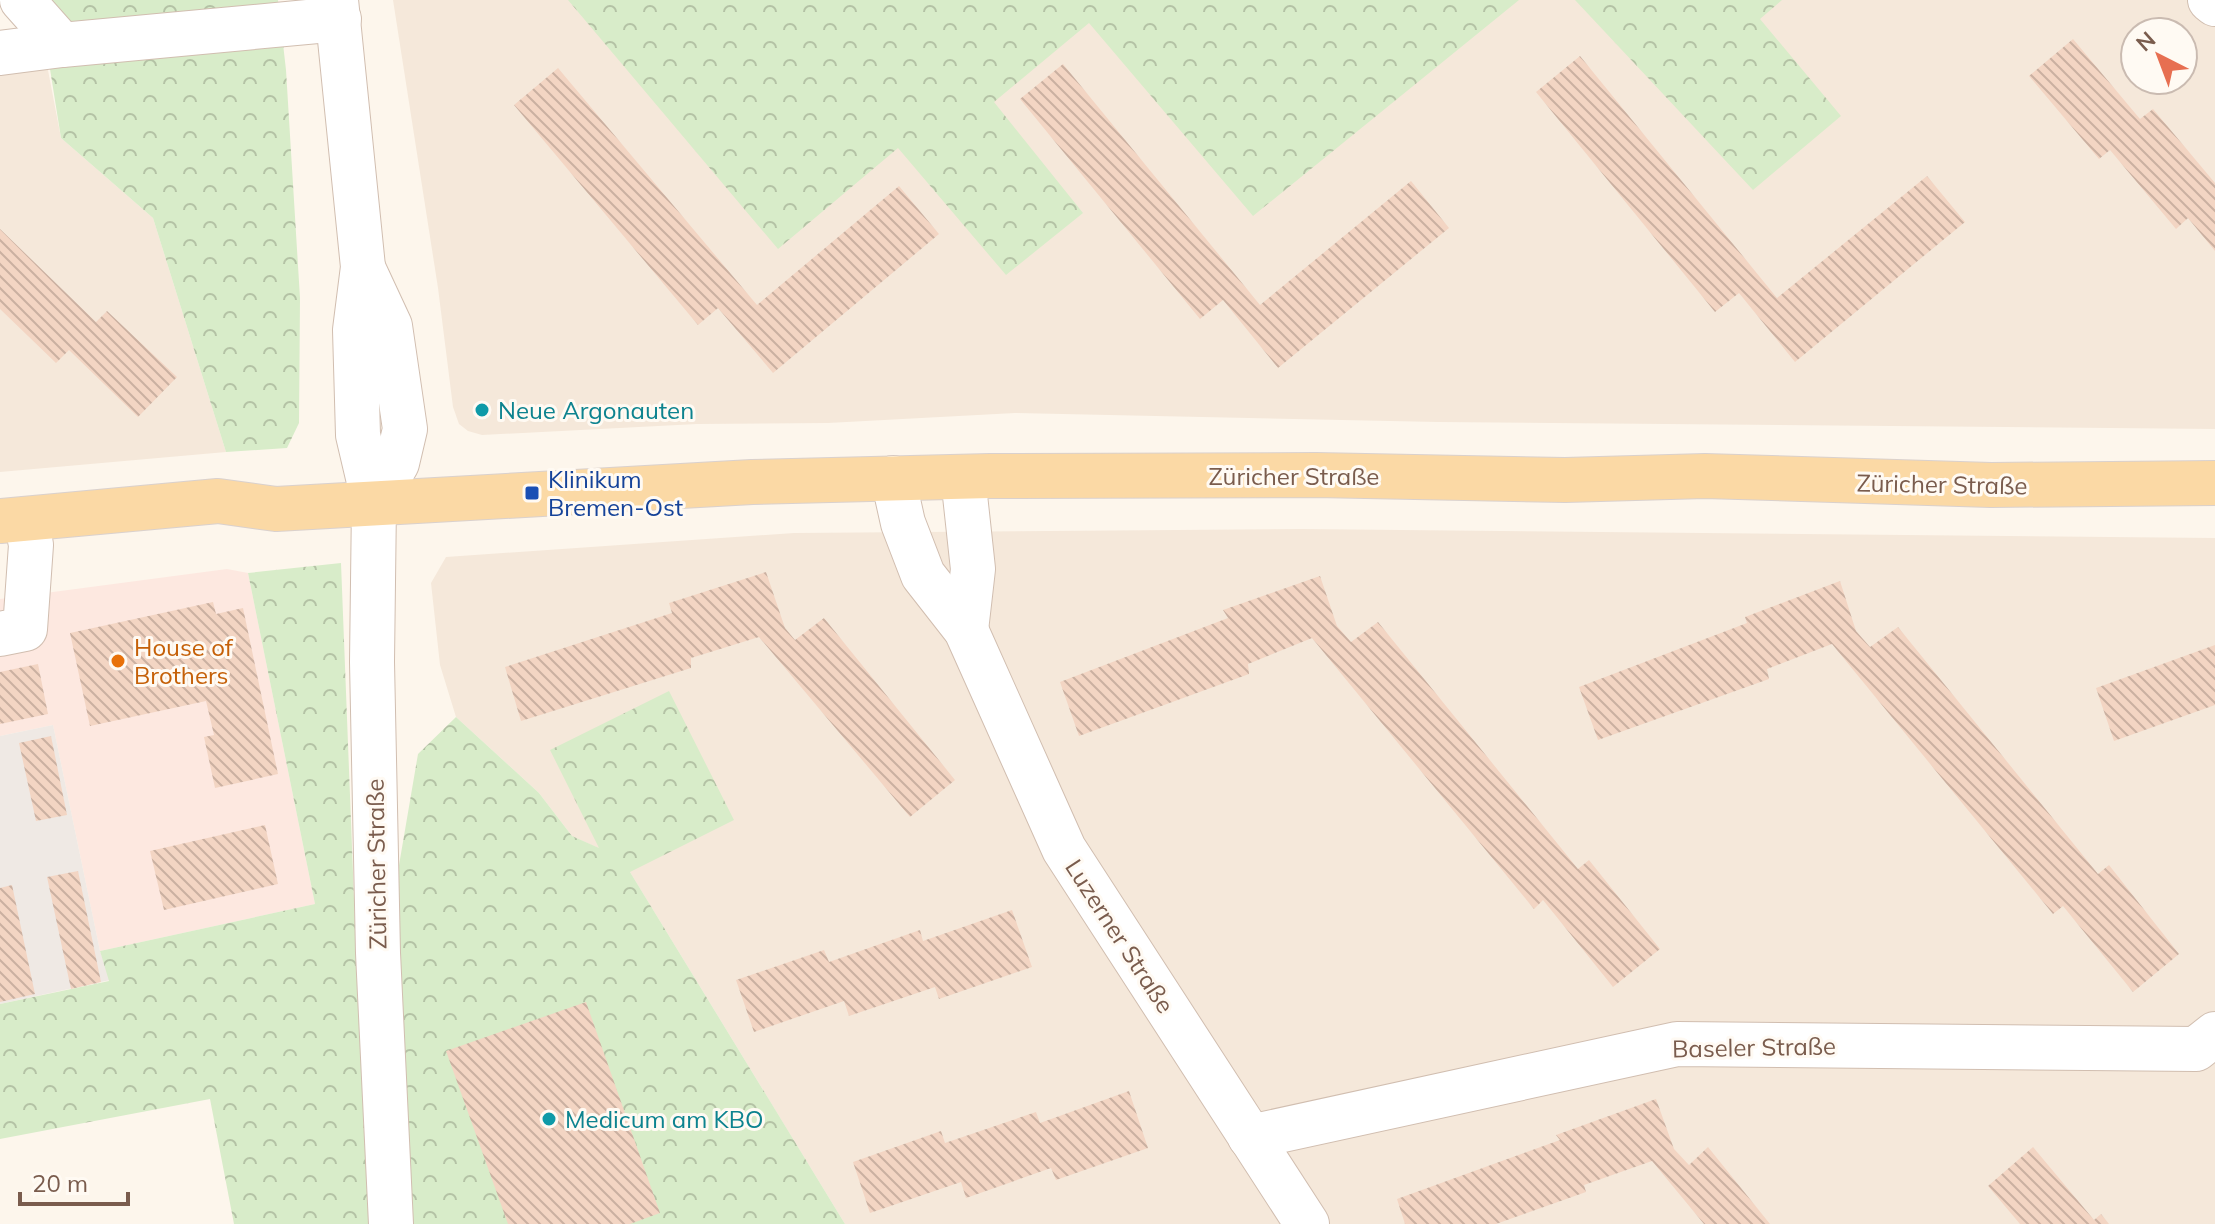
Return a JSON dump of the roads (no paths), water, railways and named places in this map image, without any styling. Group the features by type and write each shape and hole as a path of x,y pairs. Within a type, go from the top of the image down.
{"main road":[{"name":"Züricher Straße","path":"14,534 218,528 276,509 752,482 893,478 1316,475 1565,480 1705,476 1976,485 2215,483"}],"street":[{"path":"22,0 62,45"},
{"path":"2210,0 2215,4"},
{"path":"0,53 337,10 363,267 355,330 358,435 374,503"},
{"path":"963,477 973,569 966,630"},
{"name":"Luzerner Straße","path":"893,478 903,523 923,575 966,630 1064,849 1307,1224"},
{"name":"Züricher Straße","path":"374,503 372,662 388,1223"},
{"path":"0,634 25,629 14,534"},
{"name":"Baseler Straße","path":"1250,1137 1677,1044 2196,1049 2215,1034"}],"place":[{"name":"Neue Argonauten","path":"482,410"},
{"name":"Klinikum Bremen-Ost","path":"532,493"},
{"name":"House of Brothers","path":"118,661"},
{"name":"Medicum am KBO","path":"549,1119"}]}
